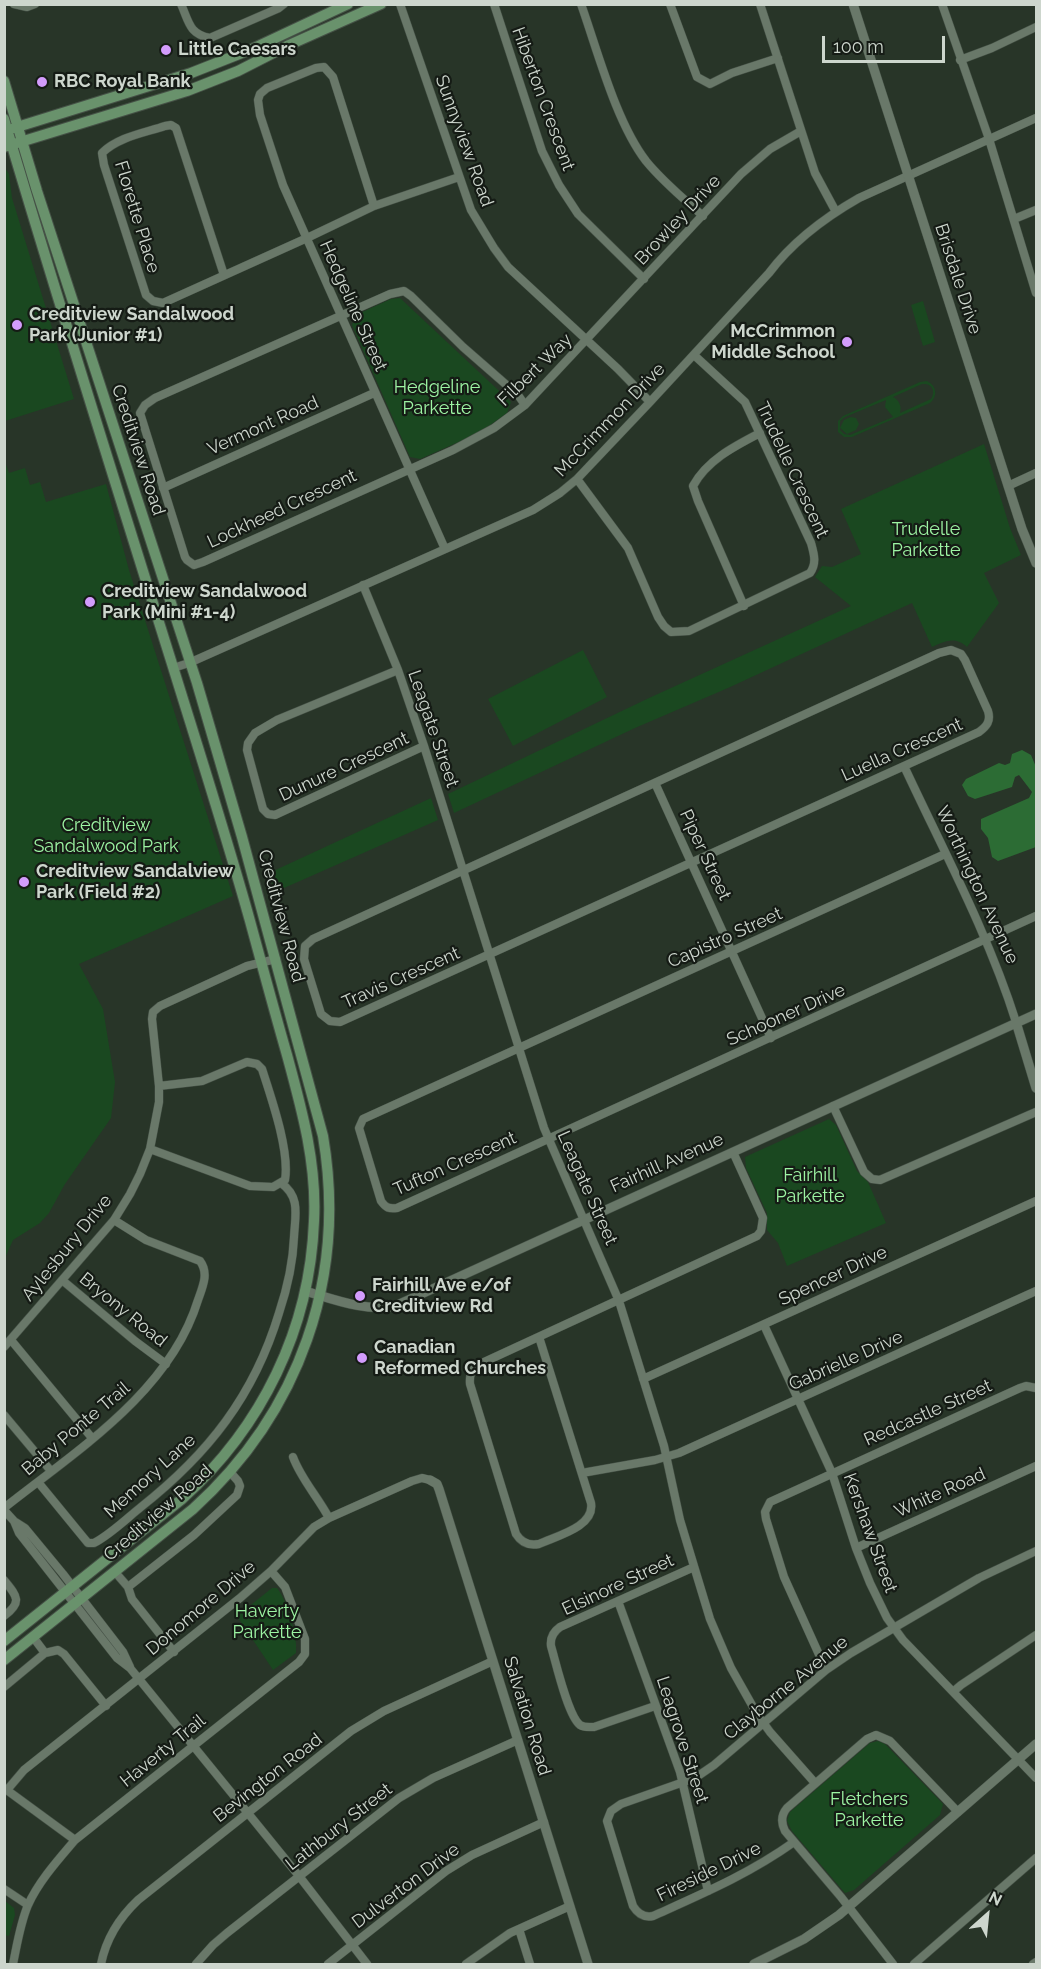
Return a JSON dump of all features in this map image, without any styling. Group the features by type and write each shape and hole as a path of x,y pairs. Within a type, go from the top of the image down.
{"main road":[{"path":"9,126 191,73 252,49 348,4"},
{"path":"13,144 187,91 238,71 289,45 381,4"},
{"path":"187,91 192,81 191,73"},
{"name":"Creditview Road","path":"4,81 13,144 173,668 207,771 300,1101 312,1164 315,1218 311,1262 294,1335 260,1406 228,1452 182,1499 4,1641"},
{"name":"Creditview Road","path":"4,1660 193,1509 230,1472 260,1434 288,1386 315,1318 329,1228 329,1182 325,1150 302,1055 242,837 189,663 13,144"}],"street":[{"path":"14,4 27,7 35,4"},
{"path":"181,4 192,28 199,36 210,38 284,4"},
{"name":"Sunnyview Road","path":"400,4 471,210 508,267 618,369 650,402"},
{"name":"Hiberton Crescent","path":"494,4 542,151 559,186 578,214 644,279"},
{"path":"581,4 624,124 636,146 668,185 703,216"},
{"path":"670,4 697,77 710,84 732,73 778,58"},
{"path":"760,4 815,173 836,212"},
{"name":"Brisdale Drive","path":"853,4 1022,529 1036,563"},
{"path":"942,4 989,139 1036,293"},
{"path":"960,60 1036,27"},
{"name":"Hedgeline Street","path":"374,206 329,70 324,67 316,68 267,88 260,94 258,100 261,115 283,185 445,549"},
{"name":"McCrimmon Drive","path":"173,668 189,663 533,510 560,493 577,479 650,402 805,234 859,198 1036,118"},
{"name":"Florette Place","path":"224,275 176,128 171,125 165,126 114,142 104,150 102,153 104,165 146,295 153,302 163,303 307,238 374,206 459,177"},
{"name":"Browley Drive","path":"586,341 741,174 770,149 801,131"},
{"path":"1014,219 1036,210"},
{"path":"341,316 390,294 404,291 518,395 525,405"},
{"name":"Lockheed Crescent","path":"341,316 155,398 144,405 140,413 141,419 185,556 194,564 203,562 408,469"},
{"name":"Filbert Way","path":"408,469 453,450 494,428 525,405 586,341"},
{"name":"Trudelle Crescent","path":"577,479 628,548 658,617 670,632 689,631 810,573 815,565 811,543 745,402 694,355"},
{"name":"Vermont Road","path":"163,488 374,393"},
{"path":"744,606 693,486 698,477 726,451 760,433"},
{"path":"1008,486 1036,473"},
{"name":"Leagate Street","path":"363,585 398,670 424,746 548,1139 619,1301 667,1457 680,1520 710,1619 724,1654 764,1723 815,1784"},
{"name":"Luella Crescent","path":"464,870 939,653 955,651 965,660 990,717 988,723 979,732 969,737 489,955"},
{"name":"Dunure Crescent","path":"398,670 277,720 255,733 248,743 247,750 263,809 268,814 275,815 424,746"},
{"name":"Worthington Avenue","path":"904,766 1002,979 1036,1088"},
{"name":"Piper Street","path":"655,783 771,1038"},
{"name":"Capistro Street","path":"518,1049 945,854"},
{"name":"Travis Crescent","path":"464,870 313,939 305,946 303,959 321,1014 330,1021 340,1022 489,955"},
{"name":"Schooner Drive","path":"548,1139 1036,916"},
{"name":"Aylesbury Drive","path":"4,1347 114,1220 130,1194 150,1149 156,1120 159,1086 153,1011 247,966 276,959"},
{"name":"Fairhill Avenue","path":"305,1292 367,1306 384,1308 395,1306 1036,1014"},
{"name":"Tufton Crescent","path":"518,1049 363,1119 359,1128 381,1201 385,1206 397,1208 548,1139"},
{"path":"150,1149 250,1186 273,1187 281,1184 286,1174 283,1146 275,1111 260,1066 247,1062 202,1081 159,1086"},
{"path":"833,1106 864,1172 872,1179 880,1180 1036,1112"},
{"path":"539,1337 592,1507 586,1522 539,1544 528,1544 516,1534 470,1378 473,1370 478,1365 757,1236 761,1231 763,1218 733,1152"},
{"name":"Memory Lane","path":"38,1482 83,1538 94,1543 180,1475 209,1444 233,1413 257,1371 274,1332 285,1294 294,1241 295,1200 291,1191 281,1184"},
{"name":"Spencer Drive","path":"643,1380 1036,1201"},
{"name":"Baby Ponte Trail","path":"4,1509 116,1419 143,1393 166,1364 185,1333 195,1310 205,1277 205,1267 200,1261 146,1240 114,1220"},
{"name":"Bryony Road","path":"62,1280 166,1364"},
{"name":"Gabrielle Drive","path":"582,1473 667,1457 1036,1291"},
{"name":"Kershaw Street","path":"764,1325 832,1473 856,1548 887,1618 903,1640 1036,1778"},
{"path":"11,1340 92,1438"},
{"name":"Redcastle Street","path":"826,1670 784,1577 765,1512 770,1502 1020,1388 1026,1386 1036,1388"},
{"path":"4,1415 51,1471"},
{"path":"293,1457 299,1472 329,1518"},
{"name":"White Road","path":"856,1548 1036,1466"},
{"path":"128,1587 194,1534 237,1495 240,1485 230,1472"},
{"name":"Donomore Drive","path":"6,1789 24,1770 174,1652 271,1571 314,1527 412,1481 422,1478 430,1480"},
{"name":"Salvation Road","path":"430,1480 437,1484 439,1489 588,1965"},
{"path":"4,1509 14,1521 19,1533 123,1652 130,1668 299,1876 367,1965"},
{"name":"Clayborne Avenue","path":"682,1783 695,1778 714,1765 826,1670 851,1653 979,1578 1036,1551"},
{"name":"Elsinore Street","path":"655,1706 594,1727 581,1725 572,1716 551,1646 551,1639 561,1628 693,1567"},
{"name":"Haverty Trail","path":"13,1965 28,1905 53,1865 75,1840 299,1662 305,1654 305,1639 285,1587 271,1571"},
{"path":"115,1572 128,1587 132,1599 174,1652"},
{"path":"4,1580 16,1595 17,1601 13,1609 4,1616"},
{"name":"Leagrove Street","path":"618,1601 682,1783 708,1891"},
{"path":"954,1691 1036,1635"},
{"path":"33,1637 45,1653"},
{"path":"4,1687 45,1653 58,1650 64,1654 106,1706"},
{"name":"Bevington Road","path":"101,1965 112,1932 131,1906 351,1731 419,1694 493,1661"},
{"path":"893,1965 849,1907 794,1842 783,1826 783,1814 787,1808 867,1739 876,1735 890,1741 958,1812"},
{"name":"Lathbury Street","path":"196,1965 213,1946 385,1807 434,1778 518,1740"},
{"path":"754,1965 804,1939 849,1907 1036,1744"},
{"name":"Fireside Drive","path":"682,1783 621,1804 608,1816 608,1826 633,1906 646,1917 653,1916 758,1867 794,1842"},
{"path":"6,1789 75,1840"},
{"name":"Dulverton Drive","path":"328,1965 455,1865 544,1822"},
{"path":"914,1965 1036,1858"},
{"path":"4,1889 28,1905"},
{"path":"466,1965 494,1943 570,1906"},
{"path":"519,1929 530,1965"}],"green space":[{"path":"5,168 9,174 12,198 74,399 5,421"},
{"name":"Hedgeline Parkette","path":"400,298 511,402 507,413 479,433 420,459 410,457 352,325 356,315 391,299"},
{"path":"923,301 935,342 923,346 911,305"},
{"path":"927,381 934,388 935,394 930,403 852,437 844,437 838,432 838,421 843,416","holes":["922,384 932,388 931,399 900,413 900,404 893,397","886,400 885,407 893,417 850,435 840,430 840,421"]},
{"path":"851,417 856,418 859,424 856,430 847,434 840,428 844,420"},
{"name":"Trudelle Parkette","path":"984,444 1010,528 1021,555 984,573 999,603 967,647 958,642 946,641 932,647 912,603 635,728 454,813 448,794 649,698 851,606 815,577 822,566 832,567 861,554 841,509"},
{"name":"Creditview Sandalwood Park","path":"4,459 9,473 25,468 30,485 40,482 46,502 106,484 129,570 233,896 79,964 103,1009 115,1082 111,1118 65,1184 49,1213 40,1223 13,1240 5,1258"},
{"path":"583,650 607,697 513,746 488,699"},
{"path":"431,798 438,820 275,892 269,873"},
{"name":"Fairhill Parkette","path":"829,1119 836,1125 857,1171 868,1182 886,1223 787,1266 778,1243 767,1230 767,1213 746,1168 745,1157"},
{"name":"Haverty Parkette","path":"272,1588 277,1588 288,1610 296,1646 296,1653 273,1670 237,1616"},
{"name":"Fletchers Parkette","path":"878,1741 885,1744 943,1804 940,1815 854,1890 845,1893 792,1831 787,1821 790,1812 870,1743"},
{"path":"5,1901 14,1908 15,1915 9,1936 5,1935"}],"shaded area":[{"path":"1022,750 1031,755 1036,767 1036,847 998,861 992,857 988,838 981,829 981,819 1029,798 1032,792 1019,775 1015,777 1012,787 975,799 968,796 962,785 966,779 999,763 1005,765 1010,763 1012,754"}],"place":[{"name":"Little Caesars","path":"166,50"},
{"name":"RBC Royal Bank","path":"42,82"},
{"name":"Creditview Sandalwood Park (Junior #1)","path":"17,325"},
{"name":"McCrimmon Middle School","path":"847,342"},
{"name":"Creditview Sandalwood Park (Mini #1-4)","path":"90,602"},
{"name":"Creditview Sandalview Park (Field #2)","path":"24,882"},
{"name":"Fairhill Ave e/of Creditview Rd","path":"360,1296"},
{"name":"Canadian Reformed Churches","path":"362,1358"}]}
